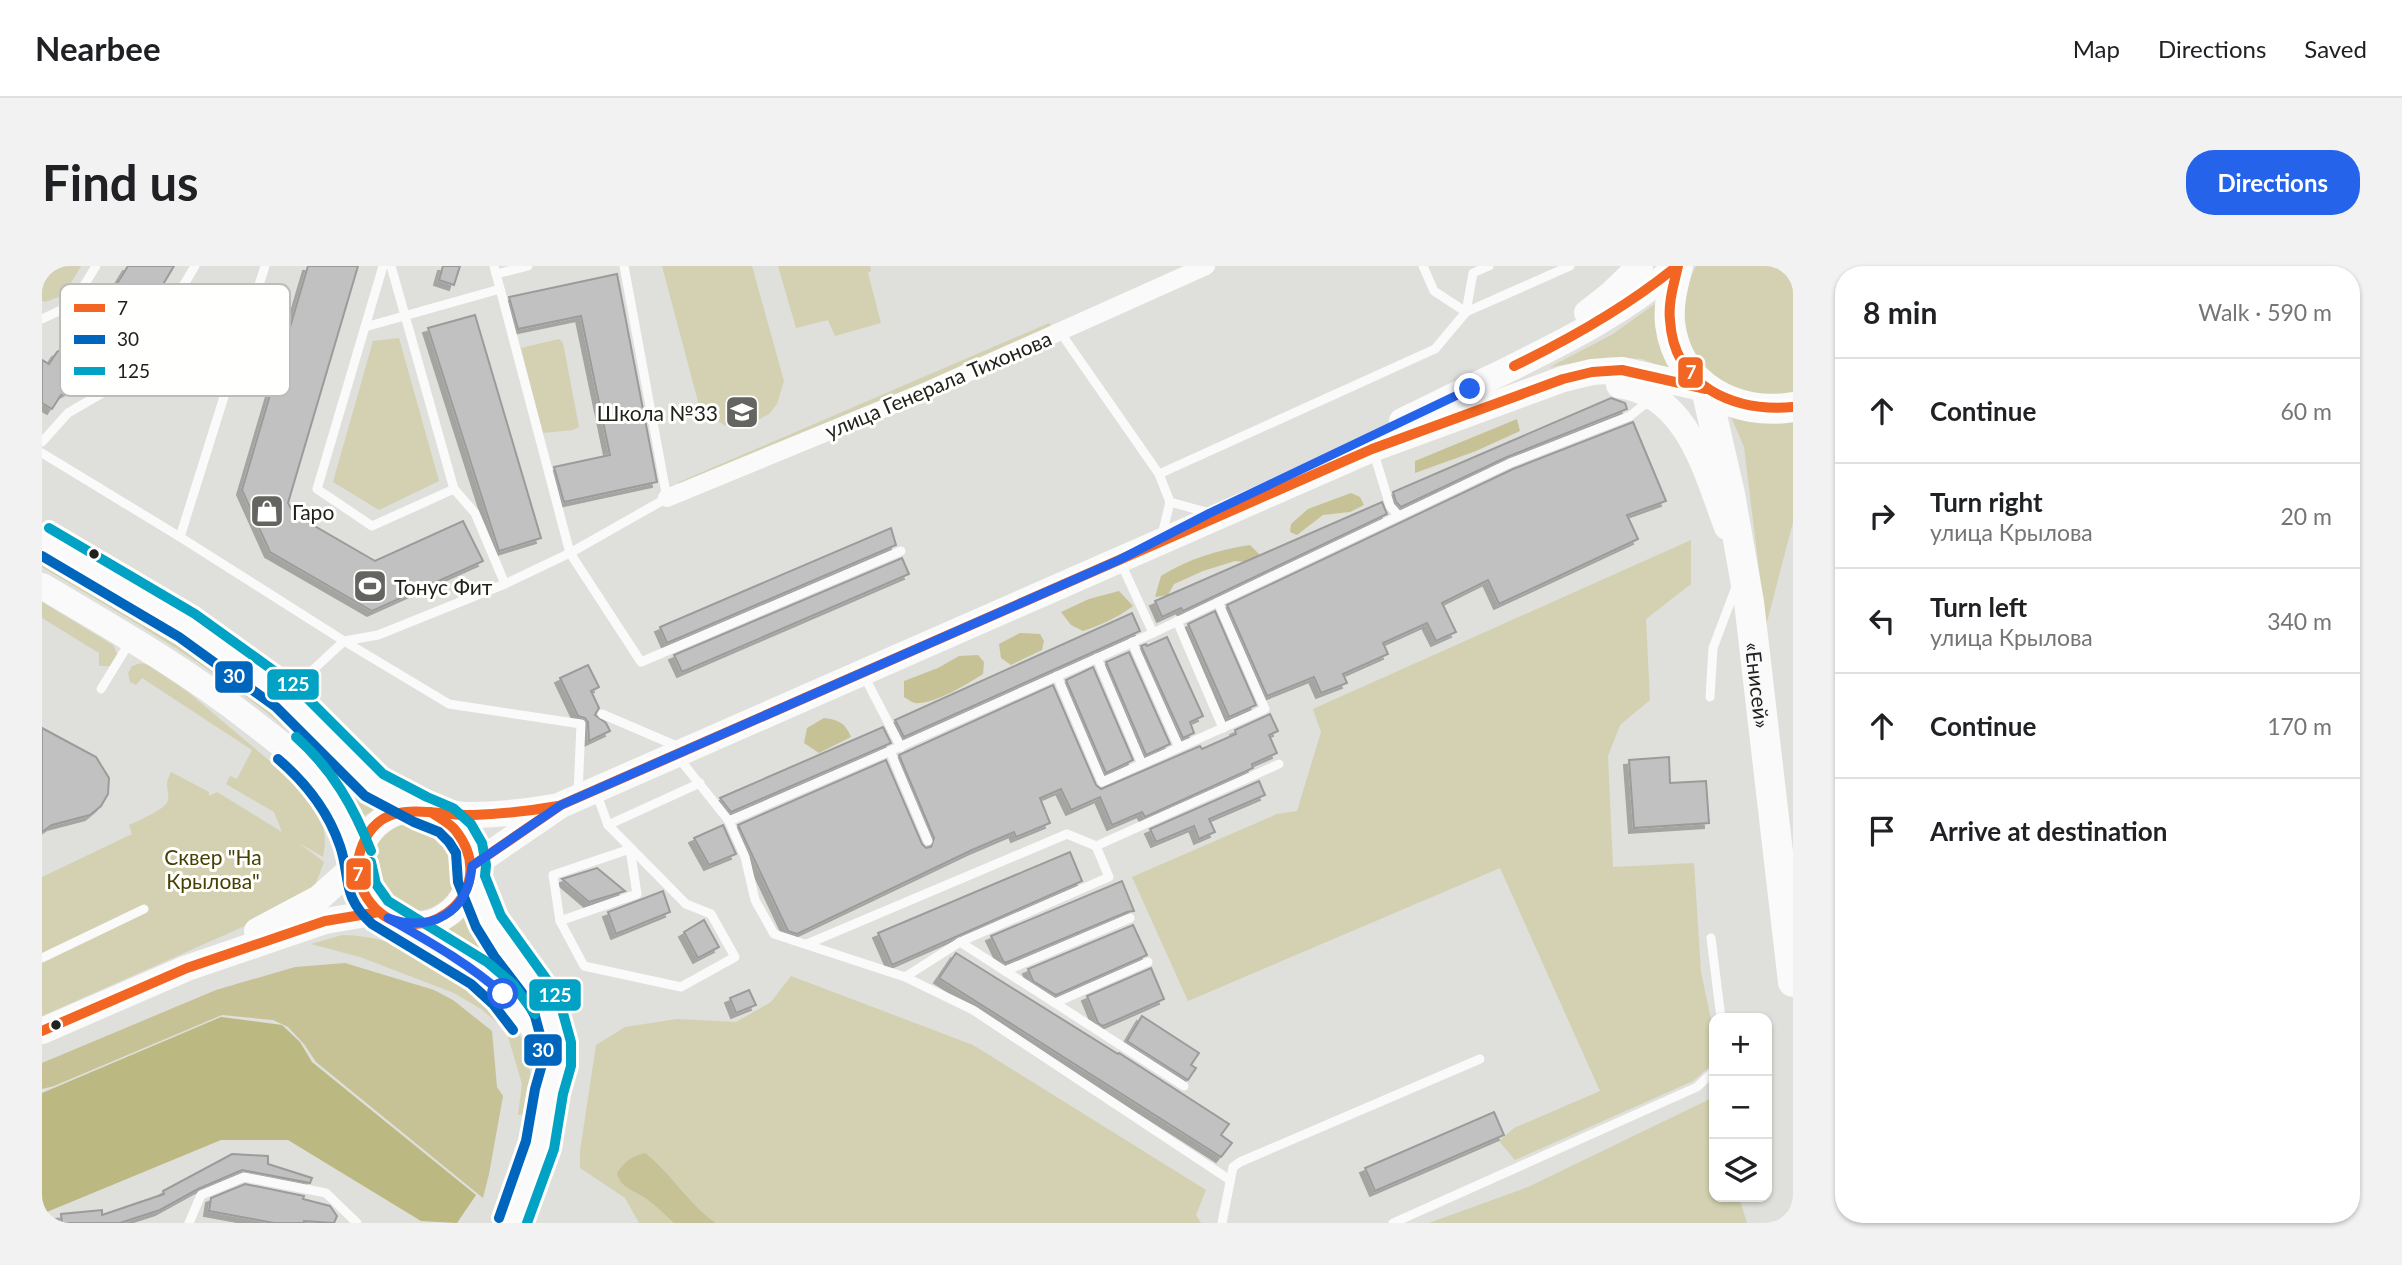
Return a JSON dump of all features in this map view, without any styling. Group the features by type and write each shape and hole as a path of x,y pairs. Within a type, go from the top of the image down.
{"highway":[{"name":"«Енисей»","path":"1678,266 1670,299 1670,326 1678,352 1692,374 1706,389 1732,403 1754,409 1776,410 1793,407"},
{"name":"«Енисей»","path":"1706,389 1730,494 1753,629 1793,982"}],"main road":[{"path":"1495,375 1582,317 1640,266"},
{"path":"1119,560 1210,513 1555,347 1614,314 1651,289 1678,266"},
{"path":"42,1031 187,968 309,904 358,860 364,840 381,821 404,811 469,815 517,813 578,798 1372,449 1563,379 1592,372 1622,370 1706,389"},
{"path":"1490,405 1582,387 1615,384 1636,387 1654,397 1682,424 1699,452 1743,569"},
{"path":"42,540 187,625 285,696 374,785 447,820 460,833 469,848 471,872 465,895 439,919 422,924 404,924 383,915 367,899 359,882 358,860 347,826 333,802 296,755 222,698 132,639 42,586"},
{"path":"471,872 578,798"},
{"path":"187,968 326,921 383,915"}],"street":[{"name":"улица Генерала Тихонова","path":"667,498 929,390 1206,266"},
{"path":"471,872 489,922 536,986 548,1011 557,1044 557,1063 540,1145 513,1223"},
{"path":"383,915 447,951 480,973 503,994 529,1030 550,1090"}],"lane":[{"path":"85,284 96,266"},
{"path":"184,284 195,266"},
{"path":"259,284 265,266"},
{"path":"383,266 317,489 372,526 454,489"},
{"path":"391,266 454,489 475,513 505,584"},
{"path":"528,266 495,270 570,553 641,662 901,551"},
{"path":"285,696 344,641 378,635 505,584 570,553 667,498 624,266"},
{"path":"1423,266 1434,291 1466,312"},
{"path":"1466,312 1473,273 1489,266"},
{"path":"1159,474 1435,349 1466,312 1570,266"},
{"path":"365,327 500,289"},
{"path":"42,319 60,311"},
{"path":"1060,332 1159,474 1170,502 1161,538"},
{"path":"42,442 68,413 96,396"},
{"path":"180,537 224,396"},
{"path":"729,821 1153,633 1510,463 1630,416 1654,397"},
{"path":"1372,449 1390,506 1399,516"},
{"path":"42,453 449,704 581,724 578,798 608,825 686,904 711,914 735,957 681,987 584,966 559,921 553,875 630,849"},
{"path":"1170,502 1210,513"},
{"path":"1119,560 1153,633"},
{"path":"1710,697 1713,648 1743,569"},
{"path":"1057,676 1102,782 1265,709 1218,602"},
{"path":"1177,621 1223,728"},
{"path":"101,689 132,639"},
{"path":"1132,642 1179,747"},
{"path":"1097,658 1142,764"},
{"path":"863,672 901,747"},
{"path":"602,714 681,752 700,783 729,821 745,857 755,900 774,934 905,976 973,1010 1230,1180"},
{"path":"890,751 928,841"},
{"path":"1096,846 1279,764"},
{"path":"608,825 700,783"},
{"path":"807,944 1067,834 1096,846 1109,877 960,942 905,976"},
{"path":"559,921 637,894 630,849"},
{"path":"42,958 144,909"},
{"path":"1004,971 1130,918"},
{"path":"1712,938 1720,1013"},
{"path":"960,942 1184,1086"},
{"path":"1055,1003 1148,962"},
{"path":"1222,1223 1233,1167 1240,1162 1480,1059"},
{"path":"1393,1223 1697,1087 1709,1076"},
{"path":"189,1223 201,1195 244,1177 326,1193 358,1223"}],"green space":[{"path":"42,266 81,266 70,284 60,284 60,296 42,301"},
{"path":"662,266 752,266 784,381 777,404 769,414 747,426 724,425 700,409"},
{"path":"778,266 870,266 871,271 868,273 881,323 835,336 828,320 796,328"},
{"path":"1696,266 1793,266 1793,394 1761,395 1737,390 1714,377 1702,365 1693,350 1685,317 1689,282"},
{"path":"1659,301 1677,373 1642,359 1611,357 1550,367 1613,334"},
{"path":"1049,323 1051,325 1047,330 691,484 677,483"},
{"path":"399,338 439,481 379,510 333,482 373,341"},
{"path":"559,339 563,343 579,427 543,433 521,348"},
{"path":"1729,412 1793,417 1793,522 1766,626 1744,447"},
{"path":"1691,540 1691,584 1646,619 1650,700 1620,725 1608,756 1613,867 1694,863 1701,972 1710,1013 1709,1068 1693,1081 1515,1160 1499,1141 1514,1128 1600,1091 1500,868 1188,1001 1132,877 1277,814 1297,811 1321,732 1313,709"},
{"path":"42,562 164,635 251,694 304,738 376,808 364,816 334,773 266,712 172,646 42,567"},
{"path":"42,602 113,645 118,656 111,666 99,666 99,653 42,618"},
{"name":"Сквер \"На Крылова\"","path":"141,663 188,692 310,795 323,824 323,857 299,843 324,862 314,888 299,902 42,1016 42,877 132,834 129,825 157,811 168,800 167,782 171,772 209,792 209,796 217,792 282,832 274,812 226,784 230,776 237,779 252,750 142,678 136,685 130,682 128,673 132,666"},
{"path":"414,823 439,830 451,842 458,867 451,892 439,904 414,911 389,904 377,892 370,867 377,842 389,830"},
{"path":"472,909 478,927 534,1004 548,1045 543,1046 530,1016 509,983 441,932 460,922"},
{"path":"342,935 378,939 423,954 458,972 497,1001 511,1018 528,1060 531,1114 518,1115 522,1084 506,1030 481,1009 454,993 360,957 311,944"},
{"path":"791,976 973,1045 1206,1190 1196,1215 1201,1223 639,1223 625,1198 580,1168 580,1151 596,1045 625,1027 677,1019 736,1022 771,1002"},
{"path":"1709,1099 1709,1202 1741,1202 1747,1223 1429,1223 1528,1187"}],"shaded area":[{"path":"1517,419 1520,431 1476,451 1415,473 1415,461"},
{"path":"1351,493 1360,497 1364,505 1350,512 1323,515 1297,535 1290,532 1291,524 1308,509"},
{"path":"1250,545 1261,556 1249,562 1235,561 1203,571 1174,584 1168,595 1155,597 1161,576 1171,570 1204,556"},
{"path":"1119,591 1133,606 1090,629 1083,631 1071,625 1061,612 1089,599"},
{"path":"1020,633 1040,634 1044,641 1042,650 1011,665 1001,658 999,644"},
{"path":"978,655 984,662 983,674 961,687 926,702 915,703 904,697 904,681 938,668 959,656"},
{"path":"824,718 841,723 851,737 819,753 804,743 807,728"},
{"path":"345,963 434,990 453,1000 492,1031 497,1087 503,1096 483,1198 316,1062 288,1027 273,1020 222,1015 42,1089 42,1063 216,990 295,967"},
{"path":"221,1017 282,1025 300,1042 312,1062 476,1195 457,1223 421,1221 288,1140 221,1140 42,1214 42,1093"},
{"path":"645,1153 716,1223 674,1223 651,1202 624,1185 617,1173 629,1160"}],"building":[{"path":"128,266 174,266 163,284 117,284"},
{"path":"308,266 358,266 288,503 294,514 375,561 463,521 483,561 372,611 270,552 242,490 270,396 290,396 290,327"},
{"path":"443,266 460,266 454,285 439,280"},
{"path":"617,274 657,482 564,502 554,467 610,455 581,316 518,329 509,297"},
{"path":"475,315 541,538 499,551 428,328"},
{"path":"60,350 60,396 52,409 42,403 42,360 49,364"},
{"path":"1611,398 1625,403 1627,409 1507,457 1401,507 1396,502 1393,492"},
{"path":"1633,422 1666,501 1627,515 1638,539 1499,604 1488,580 1442,603 1456,632 1436,641 1427,623 1383,643 1388,654 1343,674 1347,683 1321,693 1314,677 1267,696 1227,605 1513,469"},
{"path":"1382,502 1387,514 1183,611 1181,608 1162,617 1155,601"},
{"path":"891,528 896,545 667,643 660,627"},
{"path":"902,558 909,574 682,672 674,655"},
{"path":"1215,611 1256,705 1229,717 1188,624"},
{"path":"1132,613 1140,631 904,737 895,720"},
{"path":"1167,637 1203,716 1190,722 1194,733 1183,738 1141,646"},
{"path":"1129,652 1170,744 1146,755 1106,662"},
{"path":"588,665 599,687 591,691 599,708 595,715 606,723 610,731 589,741 588,722 578,716 560,678"},
{"path":"1093,667 1133,760 1106,773 1066,680"},
{"path":"1053,685 1096,785 1101,789 1200,746 1202,749 1236,734 1235,730 1270,714 1278,731 1269,735 1277,753 1252,764 1253,768 1145,817 1142,812 1112,825 1100,797 1071,810 1061,789 1040,798 1050,823 1016,837 1014,832 972,850 797,934 788,931 738,825 886,760 922,844 926,848 931,847 934,838 899,755"},
{"path":"883,727 891,743 731,812 720,798"},
{"path":"42,728 96,757 109,778 108,794 101,806 90,815 52,825 42,832"},
{"path":"1669,757 1670,783 1706,781 1709,823 1634,828 1629,760"},
{"path":"1259,781 1265,795 1209,819 1215,832 1199,839 1194,826 1156,842 1150,829"},
{"path":"723,825 736,854 709,865 694,838"},
{"path":"1070,852 1082,881 892,965 878,933"},
{"path":"597,868 625,891 589,902 562,879"},
{"path":"1122,881 1134,911 1005,963 1003,961 991,936"},
{"path":"663,891 670,912 616,934 608,912"},
{"path":"704,920 719,947 698,958 684,932"},
{"path":"1133,925 1147,955 1056,995 1033,981 1028,969"},
{"path":"956,953 1229,1124 1221,1135 1232,1143 1221,1157 939,978"},
{"path":"1151,968 1164,999 1103,1026 1098,1023 1087,996"},
{"path":"749,990 756,1005 736,1013 730,998"},
{"path":"1142,1016 1199,1053 1191,1065 1196,1068 1188,1080 1127,1041"},
{"path":"1494,1112 1504,1135 1375,1191 1365,1168"},
{"path":"232,1154 268,1156 268,1164 312,1178 310,1183 242,1170 198,1189 160,1210 120,1223 62,1223 61,1214 102,1210 102,1215 164,1194 163,1191"},
{"path":"245,1184 304,1196 303,1199 330,1206 337,1216 334,1223 274,1223 209,1211 211,1198"}],"transit line":[{"name":"7","path":"1514,366 1598,321 1677,266"},
{"name":"7","path":"1678,266 1670,320 1674,343 1683,363 1695,378 1711,390 1749,405 1793,407"},
{"name":"7","path":"472,866 561,805 1372,449 1563,379 1592,372 1622,370 1706,389"},
{"name":"125","path":"49,528 195,614 295,686 383,774 453,808 471,824 482,843 485,876 501,916 547,980 561,1006 571,1042 571,1066 563,1094 554,1149 527,1223"},
{"name":"30","path":"42,556 179,637 276,707 365,796 439,832 449,842 456,853 458,882 476,927 523,994 535,1016 543,1046 543,1061 526,1141 499,1218"},
{"name":"125","path":"296,737 321,762 341,790 371,851"},
{"name":"30","path":"278,759 306,787 329,821 340,846 351,895 362,914 372,924 471,984 493,1004 513,1030"},
{"name":"7","path":"431,812 434,814 448,823 456,831 469,855 470,878 461,898 446,913 427,922 406,924 385,916 367,898 360,881 360,852 368,834 379,821 407,812 423,812 440,813 457,814 473,815 558,806"},
{"name":"125","path":"371,862 376,884 388,901 487,962 513,984 535,1014"},
{"name":"7","path":"42,1031 187,968 325,921 379,912"}],"place":[{"name":"Школа №33","path":"742,412"},
{"name":"Гаро","path":"267,511"},
{"name":"Тонус Фит","path":"370,586"}],"route":[{"path":"503,994 480,973 447,951 388,918 404,924 422,924 439,919 454,909 465,895 472,866 561,805 1119,560 1210,513 1470,389"}]}
